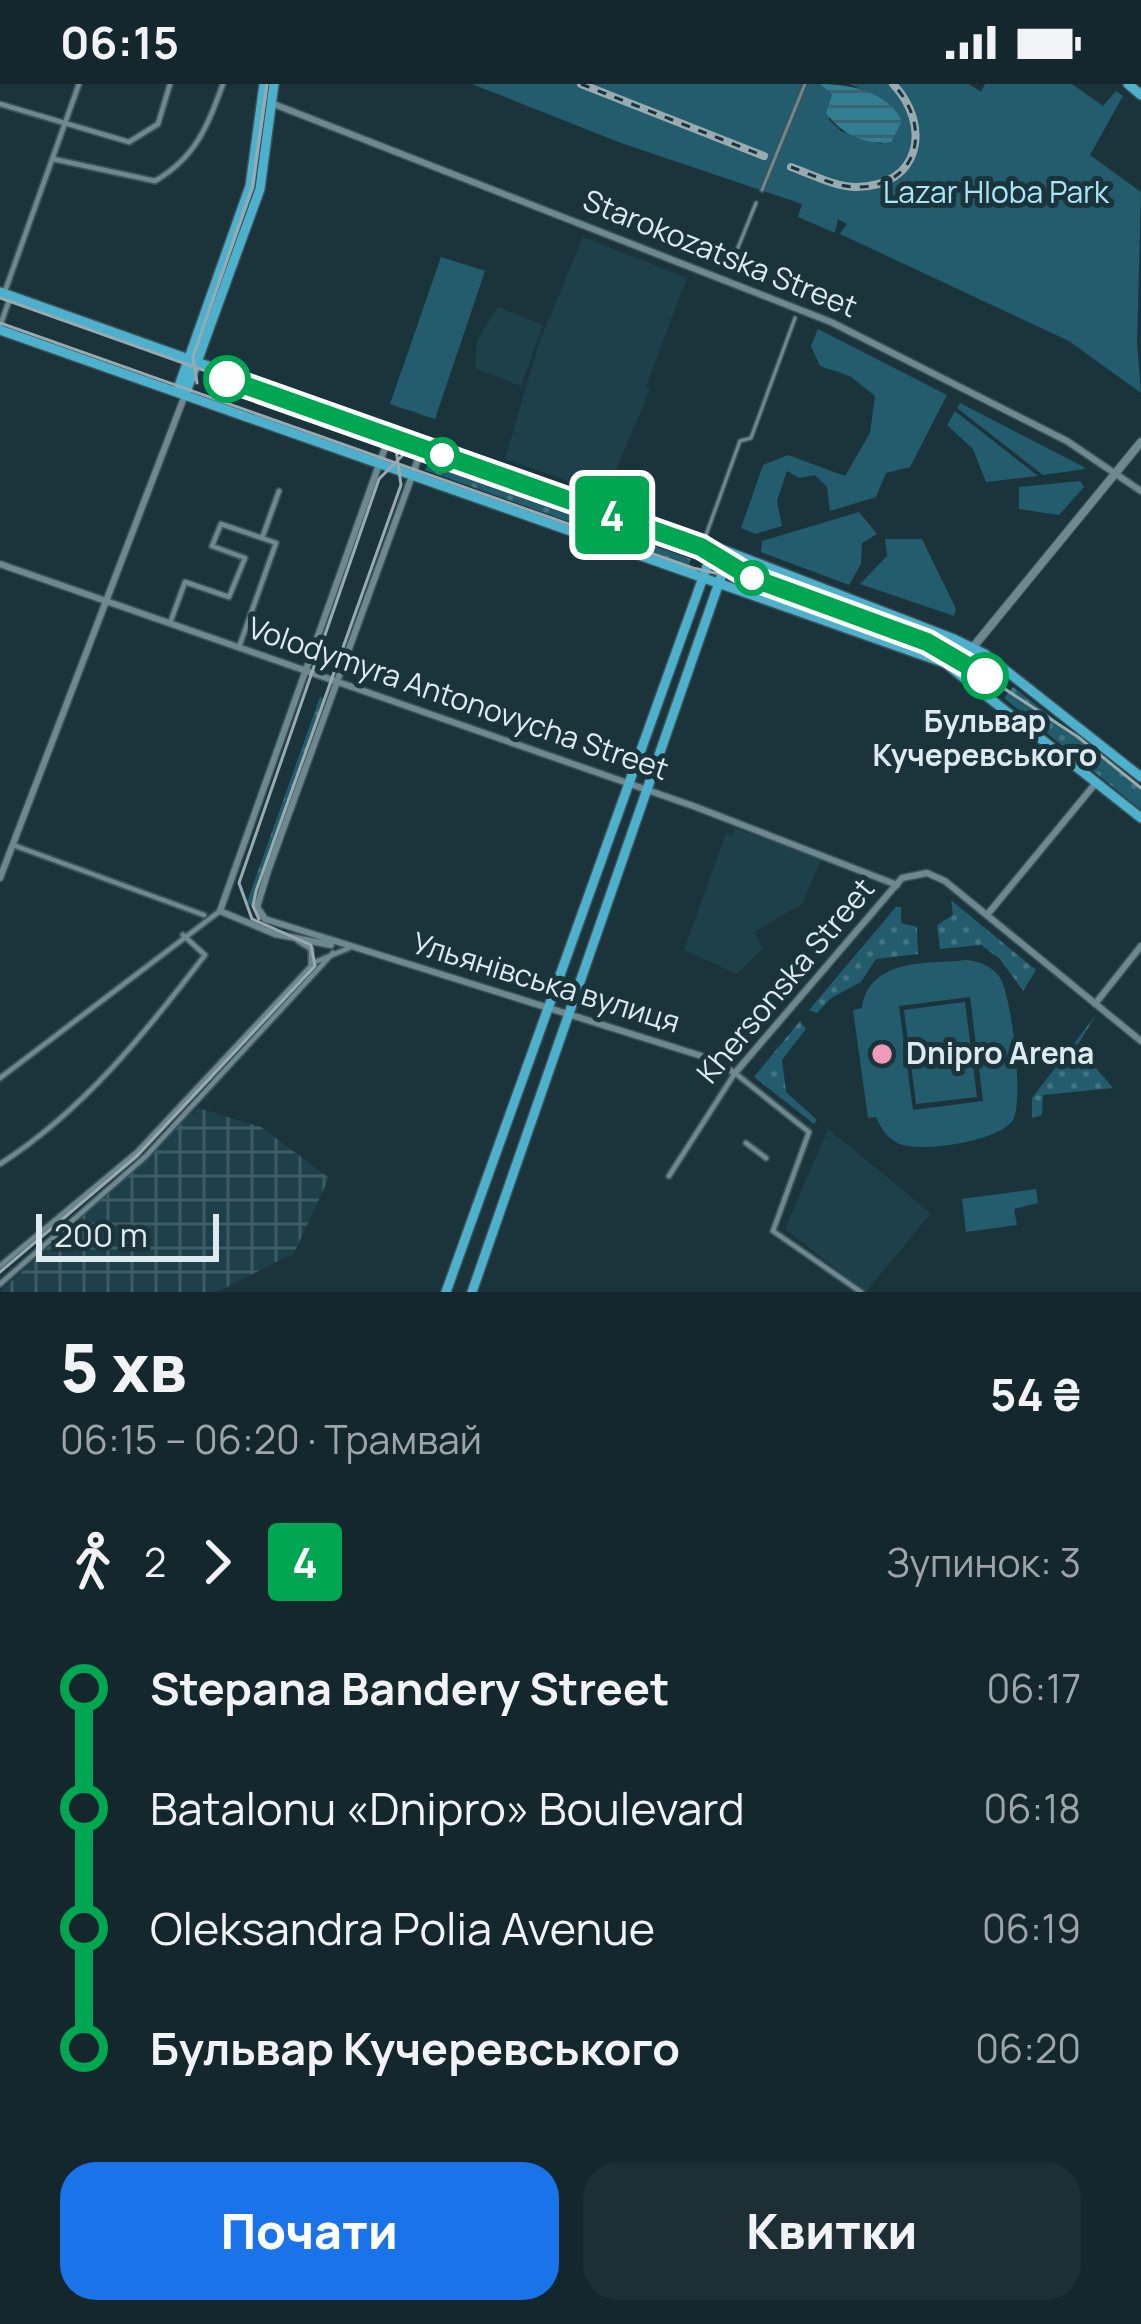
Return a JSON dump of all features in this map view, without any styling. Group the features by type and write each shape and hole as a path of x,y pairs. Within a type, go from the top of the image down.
{"main road":[{"path":"263,84 267,102"},
{"path":"185,395 260,189 267,102 274,84"},
{"path":"1128,84 1141,94"},
{"path":"3,295 714,547 971,646 1141,777"},
{"path":"0,328 956,668 1141,818"},
{"path":"172,352 200,345"},
{"path":"200,345 221,370"},
{"path":"956,668 1141,442"},
{"path":"446,1292 714,547"},
{"path":"472,1292 729,554"},
{"path":"686,615 708,623"}],"street":[{"path":"0,328 3,295 79,84"},
{"path":"0,104 137,141 158,124 170,84"},
{"path":"52,159 155,181 202,139 223,84"},
{"path":"762,190 803,87"},
{"name":"Starokozatska Street","path":"267,102 831,322 1118,472 1141,491"},
{"path":"737,250 756,202"},
{"path":"706,535 740,442 751,438 795,317"},
{"path":"0,878 185,395"},
{"path":"0,1078 220,911 391,431"},
{"path":"233,917 257,909 424,442"},
{"path":"263,536 278,491 263,536"},
{"path":"170,623 185,582 229,597 245,558 212,546 220,524 263,536 276,542 238,647"},
{"name":"Volodymyra Antonovycha Street","path":"0,564 900,882 936,876 1141,1041"},
{"path":"987,915 1097,782"},
{"path":"13,845 207,917"},
{"name":"Khersonska Street","path":"669,1176 735,1073 900,882"},
{"name":"Ульянівська вулиця","path":"257,909 274,924 721,1062 735,1073"},
{"name":"Ульянівська вулиця","path":"220,911 298,940 340,945"},
{"path":"0,1164 76,1104 154,1020 205,955 183,935"},
{"path":"298,940 311,949 313,964"},
{"path":"1095,1004 1141,946"},
{"path":"0,1266 137,1152 313,964 350,948"},
{"path":"0,1284 145,1157 333,953"},
{"path":"735,1073 809,1132 773,1231 861,1292"},
{"path":"746,1143 766,1157"}],"shaded area":[{"path":"820,84 856,88 888,103 902,121 891,142 863,140 839,127 826,113 832,95"},
{"path":"583,237 687,278 646,386 650,389 606,494 505,459 539,343"},
{"path":"498,307 543,325 521,386 475,368 477,341"},
{"path":"735,828 821,860 802,904 754,932 763,948 737,974 684,950 726,834 732,836"},
{"path":"198,1108 261,1127 329,1178 294,1253 217,1292 0,1292"},
{"path":"828,1129 931,1213 866,1292 785,1229"}],"green space":[{"name":"Lazar Hloba Park","path":"472,84 820,84 832,95 829,120 841,131 881,144 902,121 885,101 850,84 969,84 981,92 985,84 1072,84 1103,106 1116,91 1123,96 1090,155 1141,192 1137,343 1141,393 1069,341 840,234 847,224 838,219 835,233 798,217 802,204 621,143"},
{"path":"441,257 485,271 435,419 390,404"},
{"path":"818,329 947,395 910,467 886,473 876,497 830,511 827,487 815,475 799,478 787,471 777,501 782,526 755,534 741,528 763,465 788,455 845,476 870,433 875,396 850,376 820,366 811,346"},
{"path":"960,403 1085,469 1043,475 957,408"},
{"path":"955,411 1038,476 986,482 973,449 947,425"},
{"path":"431,454 695,547 693,553 429,460"},
{"path":"428,464 691,559 689,565 425,470"},
{"path":"1080,481 1084,487 1059,515 1019,509 1019,487"},
{"path":"859,512 877,534 862,543 861,564 849,585 761,552 762,541"},
{"path":"885,539 922,539 956,609 954,616 860,584 887,556"},
{"path":"780,579 949,643 943,654 782,592 784,585 926,637"},
{"path":"1013,687 1141,787 1141,810 1004,698"},
{"path":"320,697 327,700 252,907 247,902"},
{"path":"951,900 1036,970 1023,991 1000,959 981,945 940,949 937,925 953,915"},
{"path":"896,907 901,907 901,923 917,927 918,954 876,959 861,982 831,998 817,1013 809,1010"},
{"name":"Dnipro Arena","path":"967,960 992,969 1004,987 1015,1048 1013,1120 993,1134 960,1143 900,1144 885,1133 876,1117 868,1118 853,1010 862,1008 867,992 888,972","holes":["970,997 983,1101 913,1110 899,1006"]},
{"path":"965,1002 977,1097 916,1104 904,1010"},
{"path":"1096,1015 1077,1046 1113,1088 1043,1095 1042,1115 1032,1118 1032,1098"},
{"path":"800,1021 806,1029 782,1060 786,1092 817,1120 814,1124 754,1077"},
{"path":"1036,1189 1038,1203 1014,1209 1017,1225 966,1232 962,1199"}],"tram line":[{"path":"197,383 193,357 252,188 267,84"},
{"path":"0,298 701,547 761,583 947,651 1078,737 1141,788"},
{"path":"0,323 693,568 737,578"},
{"name":"4","path":"227,379 701,547 752,578 927,642 985,676"},
{"path":"259,919 253,906 256,891 401,485 396,449"},
{"path":"0,1272 137,1156 315,966 311,945 252,919 239,883 379,479 404,454"}],"railway":[{"path":"581,84 764,156"},
{"path":"791,167 856,187 895,177 907,165 916,135 913,117 893,84"}],"place":[{"name":"Бульвар Кучеревського","path":"985,676"},
{"name":"Dnipro Arena","path":"882,1054"}]}
